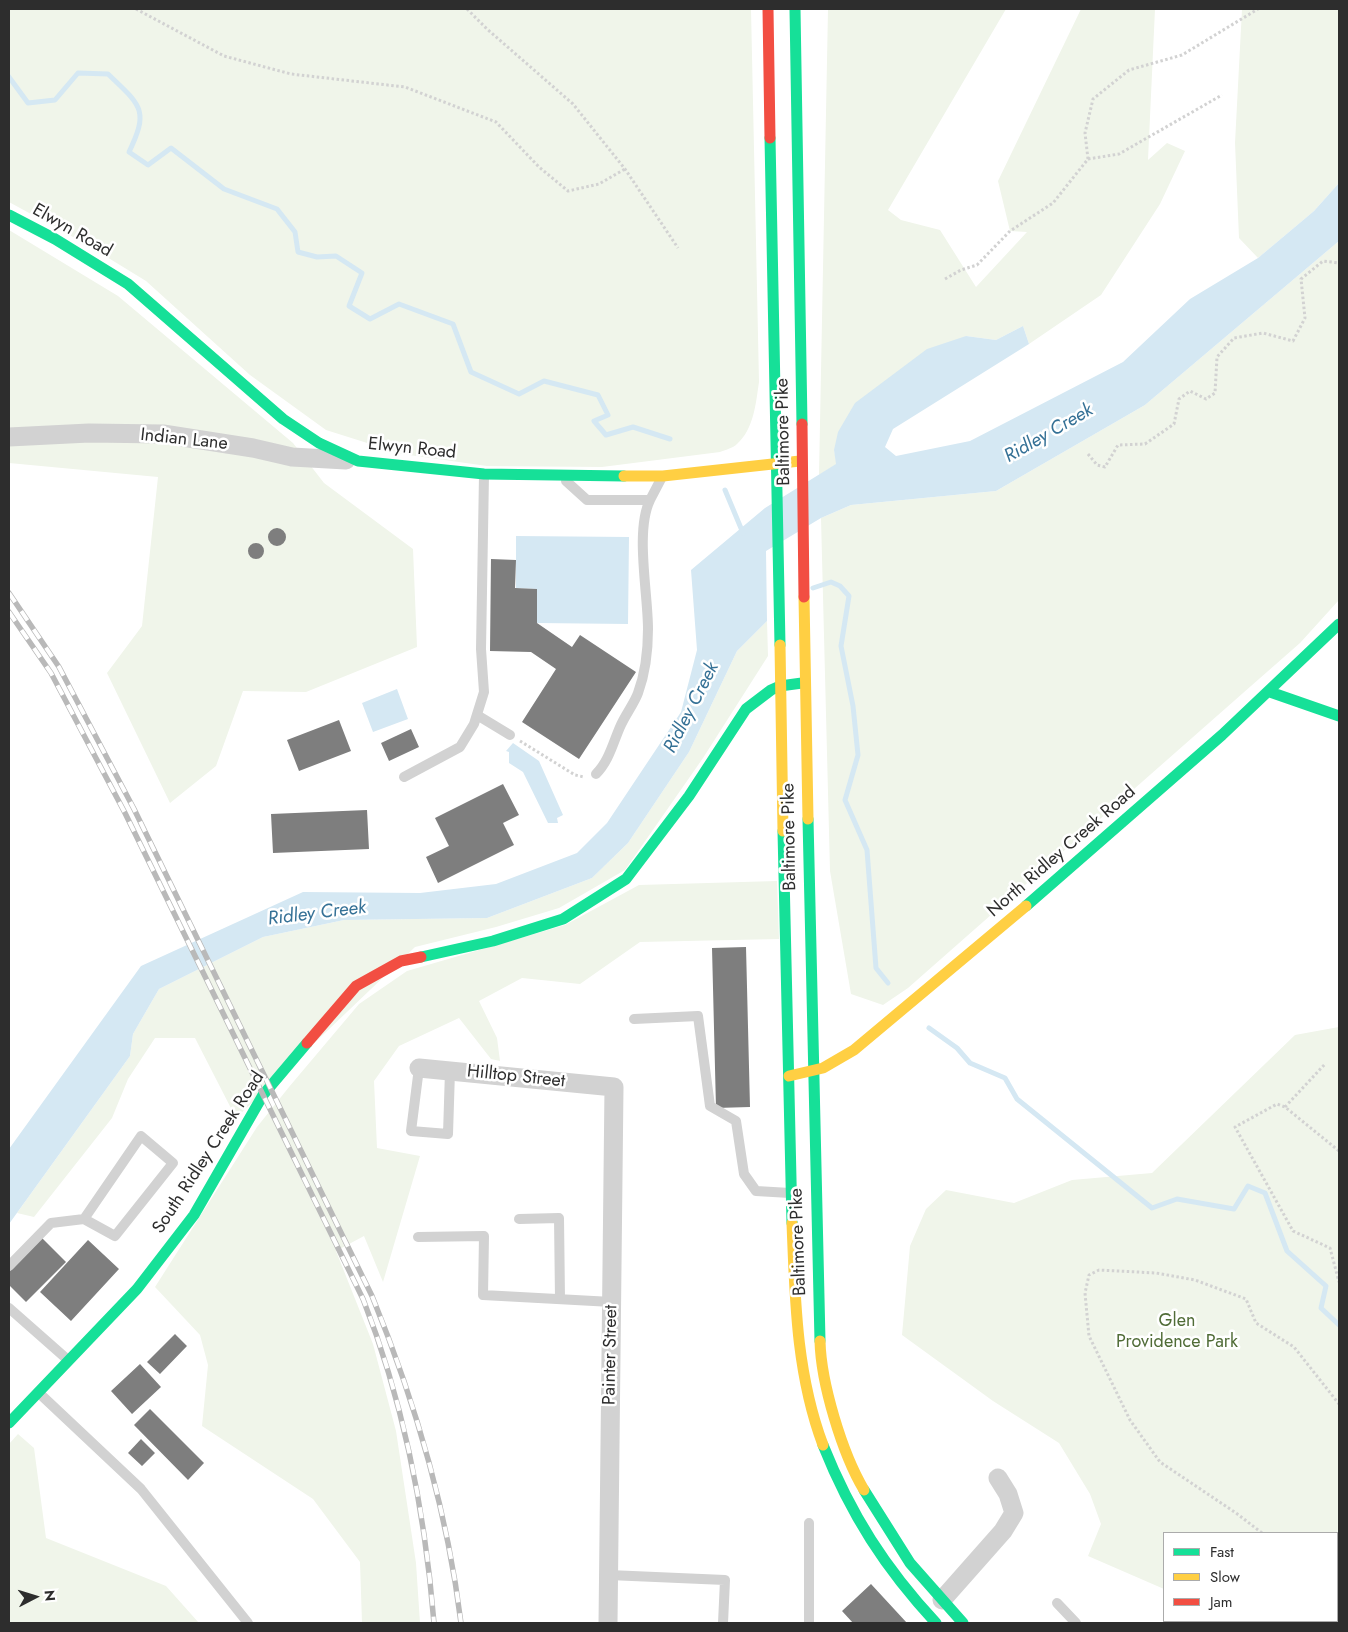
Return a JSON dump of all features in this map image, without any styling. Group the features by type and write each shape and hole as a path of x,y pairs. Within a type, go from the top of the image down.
{"main road":[{"name":"Baltimore Pike","path":"768,9 778,616 795,1314 799,1352 818,1433 833,1475 854,1516 893,1575 936,1623"},
{"name":"Baltimore Pike","path":"795,9 812,1073 820,1348 831,1406 852,1467 872,1506 910,1563 963,1623"},
{"name":"Elwyn Road","path":"9,215 55,239 128,284 283,419 319,443 358,461 484,474 663,476 802,461"},
{"name":"North Ridley Creek Road","path":"788,1077 812,1073 841,1059 854,1050 1068,872 1270,692 1339,624"},
{"name":"South Ridley Creek Road","path":"9,1423 137,1289 194,1215 263,1095 356,986 401,961 493,940 563,919 626,879 689,796 746,709 760,696 780,686 805,683"},
{"path":"1270,692 1339,716"}],"street":[{"name":"Indian Lane","path":"9,437 89,433 163,434 253,448 292,457 358,461"},
{"name":"Hilltop Street","path":"419,1068 614,1087"},
{"name":"Painter Street","path":"608,1623 614,1087"},
{"path":"942,1600 1003,1531 1014,1513 1008,1494 998,1478"}],"lane":[{"path":"404,777 460,748 477,715 484,692 480,649 484,474"},
{"path":"560,476 587,500 650,500"},
{"path":"596,774 607,759 627,711 638,694 645,663 648,630 644,540 645,512 663,476"},
{"path":"477,715 510,735"},
{"path":"634,1018 698,1016 710,1106 736,1121 744,1174 756,1191 791,1193"},
{"path":"419,1068 411,1131 448,1134 450,1071"},
{"path":"9,1266 51,1223 84,1219 115,1236 173,1163 141,1136 84,1219"},
{"path":"519,1219 559,1218 560,1299"},
{"path":"418,1237 484,1236 483,1295 612,1302"},
{"path":"9,1308 69,1360"},
{"path":"38,1392 141,1489 248,1623"},
{"path":"809,1523 809,1623"},
{"path":"609,1576 725,1580 723,1623"},
{"path":"1057,1603 1076,1623"}],"path":[{"path":"136,9 224,56 290,74 405,87 496,122 539,167 568,191 599,184 625,169"},
{"path":"467,9 487,29 573,104 625,169 678,248"},
{"path":"1088,159 1085,133 1092,99 1129,70 1182,55 1258,9"},
{"path":"945,279 961,270 977,265 1010,231 1053,203 1088,159 1119,154 1222,95"},
{"path":"1088,454 1097,464 1105,467 1118,445 1145,444 1174,424 1179,398 1190,391 1206,399 1215,393 1217,357 1234,338 1263,333 1293,341 1305,318 1302,279 1323,261 1339,263"},
{"path":"510,735 575,775 587,778 596,774"},
{"path":"1285,1107 1324,1064"},
{"path":"1339,1151 1285,1107 1277,1104 1235,1127 1293,1231 1330,1248 1339,1282"},
{"path":"1261,1532 1236,1513 1160,1462 1130,1420 1089,1336 1085,1293 1089,1274 1099,1270 1156,1273 1195,1280 1246,1298 1256,1323 1294,1347 1339,1404"}],"green space":[{"path":"9,9 751,9 759,382 751,423 743,438 731,448 720,452 602,467 487,466 402,454 326,430 250,375 146,281 84,243 9,202"},
{"path":"828,9 1006,9 888,210 901,220 940,230 976,287 1027,232 1010,231 998,181 1081,9 1155,9 1148,160 1167,143 1185,151 1160,204 1101,295 1029,344 1023,326 996,340 966,336 834,450 837,464 819,475"},
{"path":"1242,9 1339,9 1339,183 1314,211 1258,258 1239,238 1235,143"},
{"path":"9,230 118,296 293,443 324,483 413,549 417,647 306,692 243,691 216,766 170,803 107,673 142,626 158,477 9,463"},
{"path":"1339,241 1339,600 1300,643 908,988 883,1005 851,994 830,871 821,518 851,505 996,491 1145,405"},
{"path":"767,621 768,656 703,758 625,870 559,908 496,927 415,947 236,1118 195,1038 155,1038 128,1079 112,1118 34,1217 17,1213 130,1056 133,1034 159,989 263,937 344,920 487,918 592,878 628,843 689,752 737,651"},
{"path":"777,881 779,939 640,942 580,984 522,978 479,1001 497,1038 500,1061 491,1059 459,1018 399,1046 374,1081 377,1148 420,1156 383,1282 364,1236 336,1251 373,1344 396,1431 416,1563 420,1623 362,1623 360,1562 313,1499 202,1426 208,1365 200,1335 155,1287 257,1127 359,1004 407,971 565,925 639,885"},
{"name":"Glen Providence Park","path":"1339,1027 1339,1623 1243,1623 1240,1622 1338,1622 1338,1532 1163,1532 1163,1589 1088,1556 1101,1524 1090,1494 1059,1443 993,1401 902,1335 910,1246 926,1209 946,1190 1014,1203 1072,1180 1152,1173 1295,1035"},
{"path":"18,1434 34,1448 46,1538 166,1586 199,1623 9,1623 9,1444"}],"water":[{"name":"Ridley Creek","path":"1339,183 1339,241 1145,405 996,491 851,505 821,518 766,551 767,621 737,651 689,752 628,843 592,878 487,918 344,920 263,937 159,989 133,1034 130,1056 9,1224 9,1149 141,966 303,892 420,893 496,884 577,853 607,823 681,712 697,650 691,570 765,508 836,464 834,450 838,432 855,403 927,349 966,336 996,340 1023,326 1029,344 893,429 885,447 896,456 970,441 1123,362 1190,299 1258,258 1314,211"},
{"path":"516,536 629,537 628,624 537,623 537,589 516,588"},
{"path":"397,689 408,719 373,732 362,703"},
{"path":"513,743 539,761 563,815 557,818 558,823 548,823 523,772 509,763 509,752 506,751"}],"building":[{"path":"277,528 283,531 286,537 283,543 277,546 271,543 268,537 271,531"},
{"path":"253,543 259,543 264,548 262,557 253,559 248,554 248,548"},
{"path":"491,559 516,560 515,588 537,589 537,623 572,647 580,635 636,672 579,759 522,722 556,669 531,652 490,651"},
{"path":"339,720 351,751 299,771 287,740"},
{"path":"411,729 419,747 389,761 381,743"},
{"path":"503,784 519,815 503,823 514,845 438,883 426,857 449,846 435,818"},
{"path":"367,810 369,849 273,853 271,814"},
{"path":"746,947 750,1107 716,1108 712,948"},
{"path":"42,1238 66,1262 26,1302 9,1285 9,1272"},
{"path":"88,1240 119,1269 71,1321 40,1292"},
{"path":"175,1334 187,1346 160,1374 147,1362"},
{"path":"140,1364 161,1387 132,1414 111,1391"},
{"path":"150,1409 204,1463 188,1480 134,1425"},
{"path":"141,1439 155,1453 142,1466 128,1453"},
{"path":"871,1584 907,1623 853,1623 842,1611"}],"waterway":[{"path":"9,77 28,103 55,100 78,73 108,74 128,93 138,108 139,126 129,152 148,165 171,148 224,189 277,209 295,232 298,252 317,257 336,256 362,273 349,306 370,319 399,304 453,324 471,372 519,394 544,381 598,395 608,415 594,421 606,435 633,427 670,439"},
{"path":"725,490 743,533"},
{"path":"813,588 831,582 840,586 849,596 841,646 853,706 858,755 845,800 867,850 876,968 888,983"},
{"path":"929,1028 957,1048 970,1063 1005,1078 1017,1099 1152,1208 1177,1199 1234,1209 1248,1186 1265,1193 1287,1251 1326,1286 1321,1308 1339,1325"}],"railway":[{"path":"9,593 59,667 134,809 372,1296 402,1375 427,1456 447,1539 461,1623"},
{"path":"9,612 51,673 125,813 363,1299 390,1378 410,1458 425,1540 434,1623"}],"traffic: fast":[{"path":"795,9 802,424"},
{"path":"770,138 780,645"},
{"path":"9,215 55,239 128,284 283,419 319,443 358,461 484,474 624,476"},
{"path":"1026,906 1222,735 1339,624"},
{"path":"421,957 493,941 563,919 626,879 689,796 746,709 771,690 780,686 802,683"},
{"path":"1270,692 1339,716"},
{"path":"808,819 820,1341"},
{"path":"783,831 792,1223"},
{"path":"9,1423 137,1289 194,1215 263,1095 307,1043"},
{"path":"823,1445 845,1495 871,1540 901,1582 936,1623"},
{"path":"864,1490 910,1563 963,1623"}],"traffic: slow":[{"path":"624,476 663,476 800,461"},
{"path":"804,597 808,819"},
{"path":"780,645 783,831"},
{"path":"789,1076 823,1068 854,1050 1026,906"},
{"path":"792,1223 798,1335 807,1390 823,1445"},
{"path":"820,1341 824,1377 834,1417 848,1457 864,1490"}],"traffic: jam":[{"path":"768,9 770,138"},
{"path":"802,424 804,597"},
{"path":"307,1043 356,986 401,961 421,957"}]}
